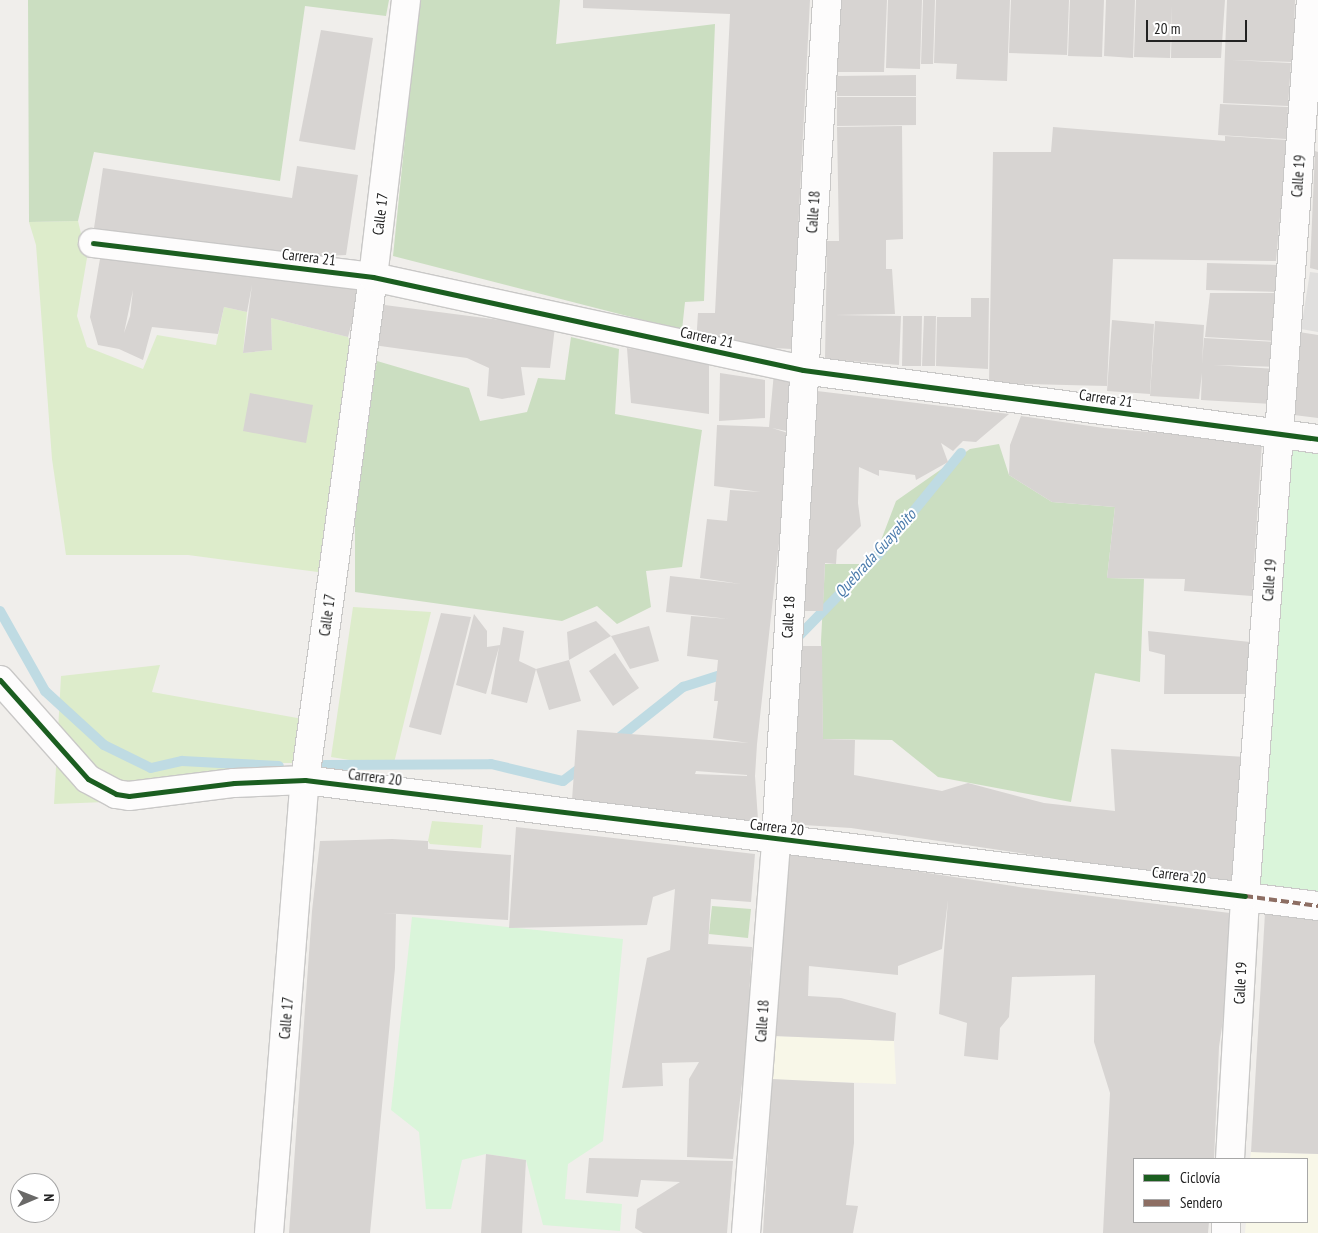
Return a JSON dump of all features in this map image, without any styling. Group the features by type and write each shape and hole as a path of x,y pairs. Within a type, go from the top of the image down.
{"street":[{"name":"Calle 17","path":"269,1233 305,780 373,277 406,0"},
{"name":"Calle 18","path":"746,1233 776,839 826,0"},
{"name":"Calle 19","path":"1230,1158 1245,896 1280,434 1298,297 1311,0"},
{"name":"Carrera 21","path":"93,244 373,277 803,370 1318,439"},
{"name":"Carrera 20","path":"0,680 88,779 116,794 129,796 234,783 305,780 1318,906"}],"shaded area":[{"path":"1310,272 1318,273 1318,332 1301,329"},
{"path":"774,1036 894,1041 896,1084 772,1080"},
{"path":"1251,1152 1318,1154 1318,1233 1245,1233 1246,1223 1308,1223 1308,1158 1250,1158"}],"green space":[{"path":"28,0 389,0 386,16 305,6 280,181 94,152 78,221 29,222"},
{"path":"419,0 560,0 556,44 715,24 704,301 685,302 682,330 393,256"},
{"path":"78,221 87,258 77,316 87,347 143,369 157,335 216,345 224,307 247,312 243,353 272,350 271,318 348,337 351,347 318,572 188,555 66,555 52,459 36,245 29,222"},
{"path":"571,337 619,349 615,414 702,430 682,567 646,571 651,607 617,624 597,606 562,621 355,592 355,479 377,361 469,388 480,421 527,412 538,378 565,380"},
{"path":"1280,434 1318,439 1318,906 1245,896"},
{"path":"999,444 1009,475 1052,502 1115,507 1107,578 1144,579 1140,682 1095,673 1071,802 938,777 892,740 823,739 821,641 825,564 872,564 896,501 970,449"},
{"path":"353,607 431,612 393,767 331,757"},
{"path":"160,665 152,692 303,719 299,763 255,763 158,800 54,804 61,676"},
{"path":"432,821 483,825 481,848 430,844 428,841"},
{"path":"712,906 751,909 748,938 709,934"},
{"path":"412,917 623,939 603,1141 568,1164 565,1199 622,1204 620,1231 543,1225 526,1160 486,1154 462,1160 451,1209 426,1209 419,1132 391,1110"}],"building":[{"path":"583,0 810,0 792,349 696,344 698,313 715,313 730,14 583,8"},
{"path":"839,0 887,0 884,72 835,72"},
{"path":"888,0 922,0 920,69 886,68"},
{"path":"923,0 935,0 933,64 921,64"},
{"path":"936,0 1010,0 1007,81 956,79 957,64 934,63"},
{"path":"1011,0 1069,0 1067,55 1009,53"},
{"path":"1070,0 1104,0 1102,57 1068,56"},
{"path":"1106,0 1135,0 1133,58 1104,56"},
{"path":"1136,0 1225,0 1221,58 1171,58 1172,6 1170,58 1134,57"},
{"path":"1227,0 1295,0 1293,62 1231,60 1291,63 1288,106 1223,103"},
{"path":"321,30 373,38 355,150 299,141"},
{"path":"916,75 916,96 837,96 837,76"},
{"path":"837,97 916,97 916,125 837,126"},
{"path":"1220,104 1288,107 1286,139 1218,135"},
{"path":"902,126 903,239 886,240 886,269 892,269 895,314 835,315 901,316 899,365 825,359 827,241 839,241 837,127"},
{"path":"1053,127 1225,141 1225,136 1287,140 1276,261 1113,259 1107,386 989,383 993,152 1051,152"},
{"path":"1315,151 1318,152 1318,270 1310,268"},
{"path":"297,166 358,175 346,255 283,258 94,228 103,168 292,198"},
{"path":"101,253 361,288 348,337 271,318 272,350 243,353 252,285 247,312 224,307 218,334 152,327 143,360 119,349 98,345 90,317","holes":["133,290 130,316 124,333"]},
{"path":"1207,263 1278,265 1277,292 1206,290"},
{"path":"1210,293 1280,293 1277,341 1205,337"},
{"path":"971,298 989,298 988,369 936,366 937,317 971,317"},
{"path":"377,304 555,327 550,368 521,367 525,395 502,399 487,396 489,368 467,358 373,345"},
{"path":"903,316 922,316 921,366 902,366"},
{"path":"924,316 936,316 935,366 922,366"},
{"path":"1112,320 1154,324 1150,394 1107,391"},
{"path":"1155,321 1204,325 1202,364 1204,338 1277,342 1276,367 1214,365 1276,369 1274,404 1201,400 1202,373 1199,399 1150,396"},
{"path":"1299,332 1318,335 1318,418 1294,415"},
{"path":"627,348 709,362 709,414 631,403"},
{"path":"774,372 793,376 791,432 772,428 791,434 757,744 755,776 758,820 693,825 693,811 692,821 571,814 577,730 749,743 713,738 718,701 714,701 718,660 687,656 691,616 729,619 666,612 670,576 741,584 700,578 707,519 727,521 730,490 761,492 714,486 717,425 769,427","holes":["696,771 747,776 695,774"]},
{"path":"720,373 765,380 765,418 719,421"},
{"path":"817,391 1009,414 976,442 963,441 953,451 941,443 948,462 916,480 915,475 879,470 879,476 859,467 858,503 861,526 837,550 836,564 825,563 823,611 804,611"},
{"path":"250,393 313,405 306,443 243,431"},
{"path":"1021,416 1104,428 1262,442 1252,596 1184,591 1185,579 1107,578 1115,507 1052,502 1009,475 1010,445"},
{"path":"441,613 471,617 441,735 409,727"},
{"path":"474,614 487,631 487,647 500,645 503,627 524,631 519,661 536,669 527,703 491,694 499,647 486,694 456,685"},
{"path":"596,621 611,636 569,660 567,632"},
{"path":"649,626 659,661 630,669 611,636"},
{"path":"1148,631 1250,642 1248,694 1164,694 1165,655 1149,651"},
{"path":"802,646 822,646 823,739 855,740 854,775 942,791 968,783 1044,803 1115,811 1111,749 1246,757 1236,885 851,828 788,824"},
{"path":"615,653 639,688 613,706 589,671"},
{"path":"569,660 581,701 549,710 536,669"},
{"path":"516,827 755,854 751,902 711,899 708,944 752,947 746,1050 733,1159 687,1157 689,1079 699,1062 662,1063 663,1086 622,1088 647,958 670,950 675,889 653,897 647,925 509,928"},
{"path":"392,839 428,841 428,849 511,855 508,920 381,913 396,914 395,968 370,1233 289,1233 312,911 320,841"},
{"path":"790,852 1019,887 1230,913 1224,1013 1219,1047 1214,1158 1133,1158 1133,1223 1209,1223 1208,1233 1103,1233 1110,1093 1094,1042 1095,975 1012,977 1009,1017 1000,1028 998,1060 964,1056 967,1023 939,1014 948,900 942,949 898,966 898,975 809,966 808,996 841,998 896,1013 894,1041 774,1036"},
{"path":"1265,913 1318,921 1318,1154 1251,1152"},
{"path":"772,1079 854,1083 854,1143 846,1205 858,1206 853,1233 763,1233"},
{"path":"486,1154 526,1160 522,1233 481,1233"},
{"path":"589,1158 733,1161 727,1233 643,1233 635,1228 637,1209 680,1182 641,1180 638,1197 586,1193"}],"waterway":[{"name":"Quebrada Guayabito","path":"793,642 877,556 961,453"},
{"name":"Quebrada Guayabito","path":"0,611 45,691 104,745 151,768 182,761 279,766"},
{"path":"615,741 683,687 727,673"},
{"path":"325,765 491,764 563,781 584,765"}],"marked path":[{"path":"1245,896 1318,906"}],"cycle path":[{"path":"93,243 373,277 803,370 1318,439"},
{"path":"0,680 88,779 116,794 129,796 234,783 305,780 1245,896"}]}
